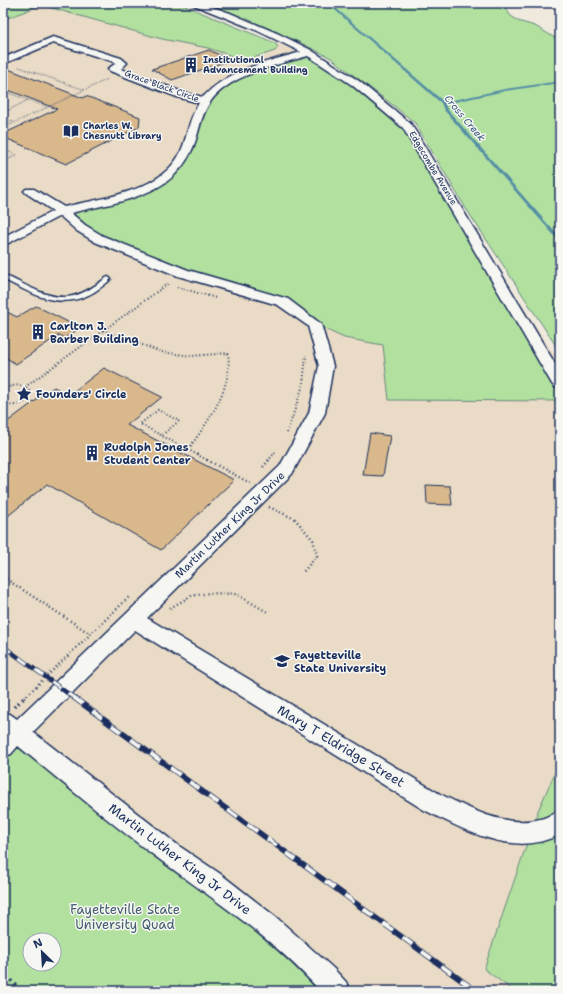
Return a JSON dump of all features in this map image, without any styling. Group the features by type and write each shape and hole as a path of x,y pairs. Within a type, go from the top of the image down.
{"street":[{"name":"Edgecombe Avenue","path":"193,3 260,29 324,61 357,85 407,126 560,384"},
{"name":"Grace Black Circle","path":"8,60 53,40 118,60 122,63 120,66 113,69 181,95 205,101"},
{"path":"3,242 41,220 63,212 116,200 156,184 175,169 186,152 205,101 222,86 261,67 309,53"},
{"name":"Martin Luther King Jr Drive","path":"30,191 63,212 81,228 121,249 183,273 283,302 314,324 326,366 317,412 286,470 139,613 8,728 170,854 194,870 263,922 312,964 337,991"},
{"name":"Mary T Eldridge Street","path":"139,613 146,628 432,802 468,820 519,833 544,830 560,822"}],"lane":[{"path":"3,277 51,299 62,300 78,298 108,279"}],"path":[{"path":"8,60 85,90"},
{"path":"3,128 49,108 110,78"},
{"path":"3,92 49,108"},
{"path":"3,113 28,100"},
{"path":"3,118 15,123"},
{"path":"3,148 17,155 3,162"},
{"path":"162,281 202,295 222,299"},
{"path":"25,386 169,284"},
{"path":"103,330 116,332 138,344 159,351 183,355 228,353 229,358 226,375 212,415 188,450"},
{"path":"283,439 296,411 303,387 306,369 306,352"},
{"path":"3,389 14,385 25,386 31,393 28,399 20,405 4,405"},
{"path":"162,435 179,421 158,410 140,424 250,483"},
{"path":"262,470 280,445"},
{"path":"253,479 240,493 295,519 313,540 317,556 303,572"},
{"path":"3,577 89,633"},
{"path":"8,728 89,633 133,593"},
{"path":"127,598 139,613 153,612 174,607 191,596 209,593 236,594 269,613"},
{"path":"3,973 23,991"}],"shaded area":[{"name":"Fayetteville State University","path":"3,3 171,3 278,44 309,53 407,126 560,364 560,991 3,991"}],"green space":[{"path":"3,3 178,3 275,43 278,47 275,51 250,59 241,59 208,48 162,39 41,5 3,20"},
{"path":"203,3 503,3 510,15 518,21 535,26 557,39 560,47 560,352 465,207 415,123 331,58 297,41"},
{"path":"309,53 337,71 407,126 560,382 560,401 389,400 383,345 344,338 314,324 283,302 121,249 63,212 116,200 173,171 207,99 228,82 258,68"},
{"name":"Fayetteville State University Quad","path":"20,742 141,834 330,991 3,991 3,759"},
{"path":"560,761 560,991 514,991 484,969 538,811"}],"building":[{"name":"Institutional Advancement Building","path":"209,50 230,60 172,80 152,69"},
{"name":"Charles W. Chesnutt Library","path":"3,67 83,98 86,96 140,117 139,127 66,164 3,137 3,134 57,109 3,88"},
{"name":"Carlton J. Barber Building","path":"36,306 80,328 65,338 59,335 16,364 3,356 3,310 17,317"},
{"name":"Rudolph Jones Student Center","path":"104,368 162,397 127,425 234,480 161,550 47,484 3,520 3,425 54,387 69,395"},
{"path":"370,433 390,436 383,476 363,475"},
{"path":"426,485 450,486 452,505 427,504"}],"waterway":[{"name":"Cross Creek","path":"328,3 443,103"},
{"path":"443,103 505,90 560,82"},
{"name":"Cross Creek","path":"443,103 445,109 560,240"}],"railway":[{"path":"3,646 74,698"},
{"path":"73,697 476,991"}],"place":[{"name":"Institutional Advancement Building","path":"191,65"},
{"name":"Charles W. Chesnutt Library","path":"71,131"},
{"name":"Carlton J. Barber Building","path":"38,332"},
{"name":"Founders' Circle","path":"24,394"},
{"name":"Rudolph Jones Student Center","path":"92,453"},
{"name":"Fayetteville State University","path":"282,661"}]}
